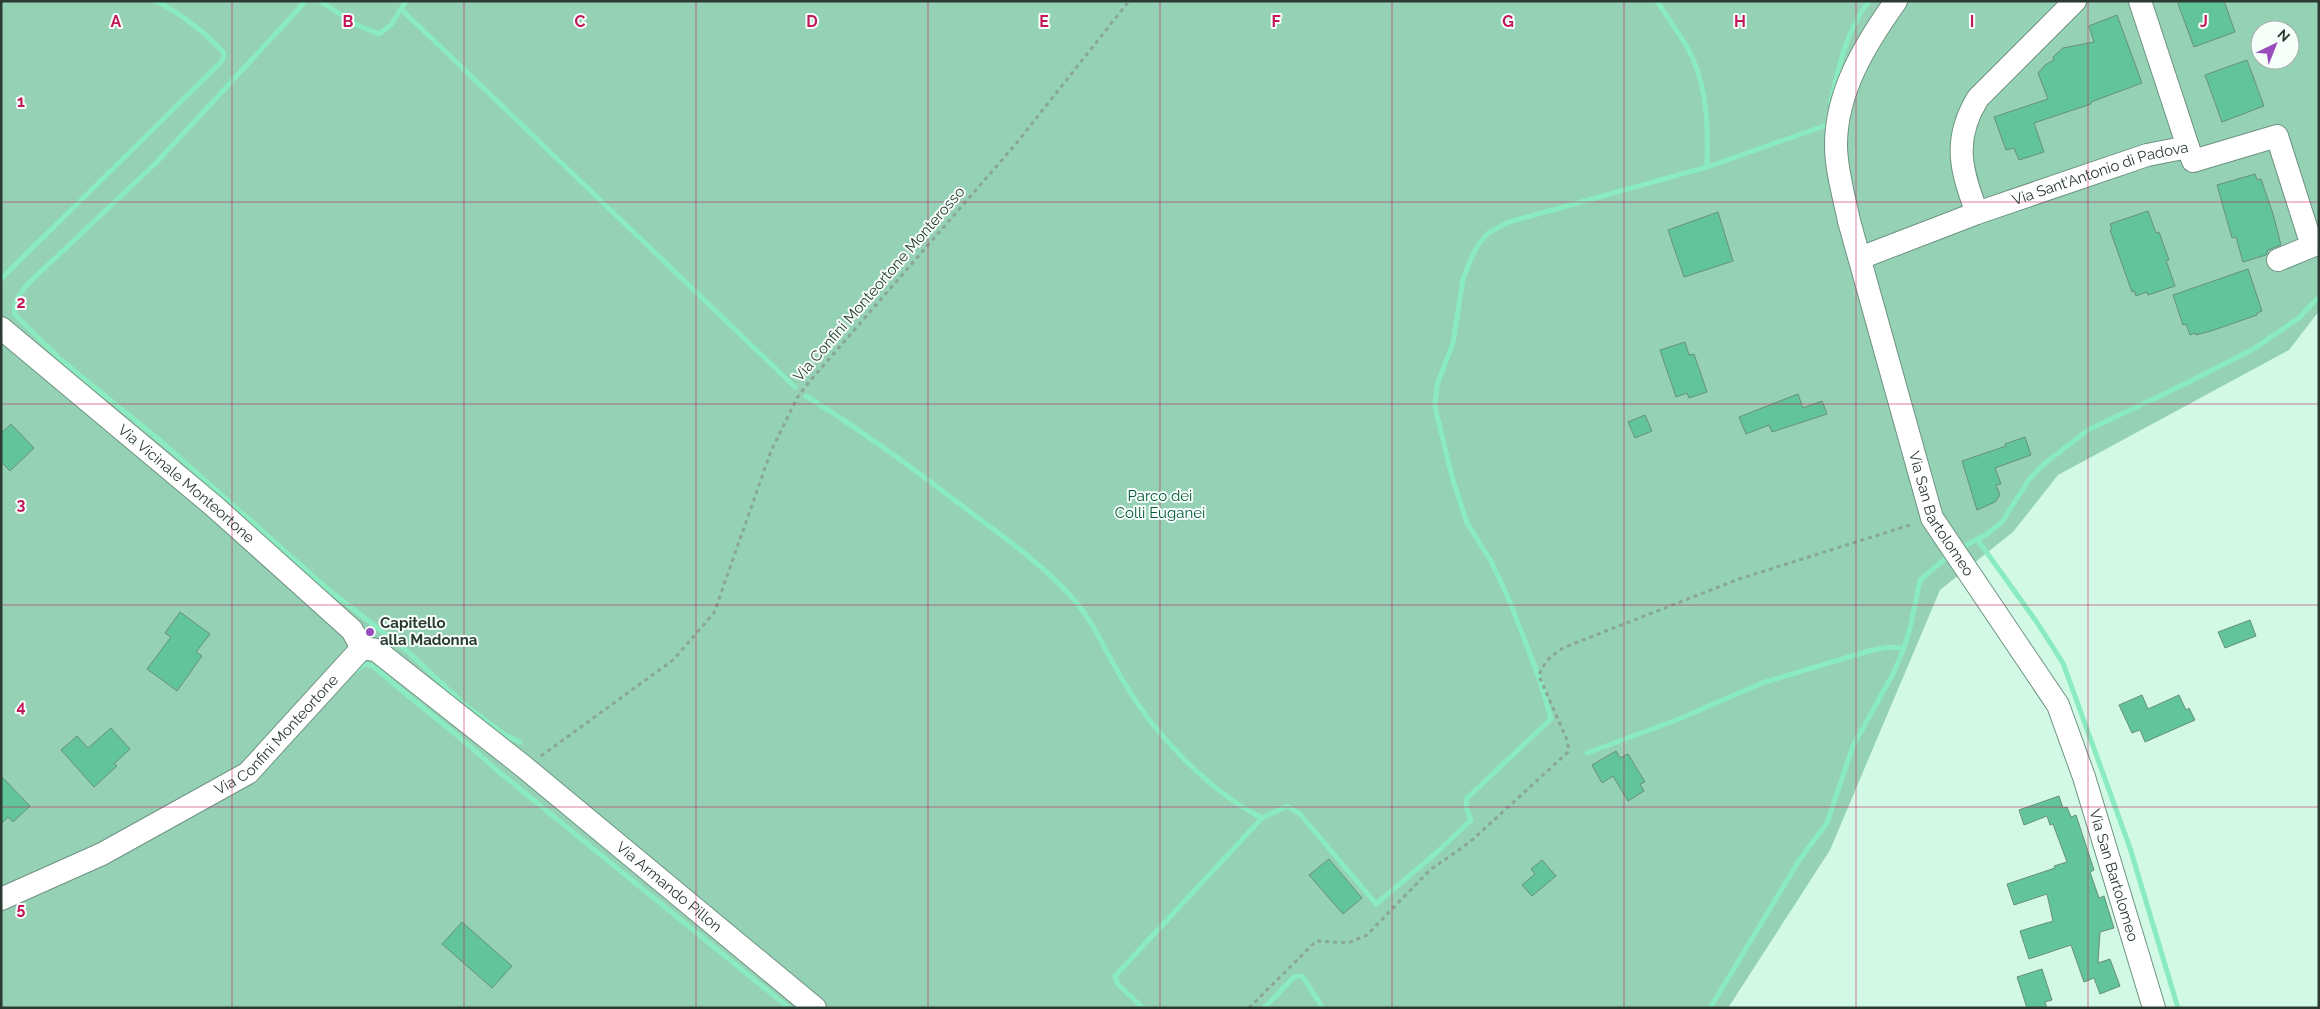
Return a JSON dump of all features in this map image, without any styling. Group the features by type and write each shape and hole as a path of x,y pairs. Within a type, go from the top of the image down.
{"street":[{"name":"Via San Bartolomeo","path":"1896,1 1875,30 1859,60 1848,86 1840,113 1836,145 1840,178 1860,258 1932,518 1966,565 2058,705 2084,777 2154,1008"},
{"path":"1977,213 1966,182 1961,160 1961,138 1969,112 1978,98 2075,1"},
{"path":"2140,1 2188,148"},
{"name":"Via Sant'Antonio di Padova","path":"1860,258 1977,213 2147,155 2188,148 2193,161 2276,136 2312,246 2278,260"},
{"name":"Via Vicinale Monteortone","path":"1,328 215,507 352,630 362,648"},
{"path":"362,648 376,650 523,766"},
{"name":"Via Confini Monteortone","path":"1,899 102,854 248,773 362,648"},
{"name":"Via Armando Pillon","path":"523,766 815,1008"}],"path":[{"name":"Via Confini Monteortone Monterosso","path":"523,766 558,745 673,660 714,614 771,451 797,398 808,382 1015,145 1129,1"},
{"path":"1249,1008 1316,941 1348,942 1367,935 1430,870 1470,842 1568,752 1568,742 1539,676 1541,668 1552,656 1565,647 1739,579 1932,518"}],"green space":[{"name":"Parco dei Colli Euganei","path":"1,1 2319,1 2319,311 2289,350 2058,475 2013,532 1940,590 1830,850 1728,1008 1,1008"}],"building":[{"path":"2177,1 2224,1 2235,32 2194,47"},
{"path":"2117,15 2142,83 2091,102 2091,104 2034,123 2044,152 2019,160 2014,148 2006,150 1994,117 2048,99 2038,73 2045,65 2054,60 2053,57 2063,48 2094,42 2089,26"},
{"path":"2247,60 2264,106 2222,122 2205,75"},
{"path":"2255,174 2257,180 2261,179 2281,245 2268,250 2266,255 2243,262 2236,237 2232,238 2217,185"},
{"path":"2148,211 2156,233 2159,232 2169,260 2166,260 2175,286 2148,295 2147,292 2136,296 2134,291 2132,292 2110,230 2112,229 2110,224"},
{"path":"1718,212 1733,261 1684,277 1668,230"},
{"path":"2248,269 2262,311 2257,313 2257,315 2214,330 2190,335 2186,324 2183,325 2173,295"},
{"path":"1685,342 1689,355 1694,354 1707,392 1689,398 1687,393 1676,397 1660,350"},
{"path":"1798,394 1803,408 1822,401 1827,414 1772,432 1769,425 1746,434 1739,417"},
{"path":"1645,415 1652,431 1635,438 1628,422"},
{"path":"11,424 34,448 10,471 1,462 1,433"},
{"path":"2025,437 2031,455 1995,468 2001,484 1996,485 2000,495 1995,502 1977,510 1962,461 2006,446 2005,444"},
{"path":"180,612 210,634 196,652 202,656 177,691 147,669 171,637 165,633"},
{"path":"2250,620 2256,636 2225,648 2218,632"},
{"path":"2142,695 2148,709 2179,695 2186,710 2189,708 2195,720 2145,742 2140,730 2132,733 2119,705"},
{"path":"111,728 130,749 114,764 117,766 94,787 61,750 77,736 88,748"},
{"path":"1616,751 1620,758 1628,754 1645,782 1640,784 1644,791 1628,801 1613,776 1602,783 1592,765"},
{"path":"1,776 30,806 13,822 8,817 1,824"},
{"path":"2059,796 2063,808 2067,807 2071,817 2076,815 2094,870 2090,872 2099,898 2104,896 2114,928 2100,932 2098,963 2110,959 2120,986 2100,994 2094,978 2084,982 2071,945 2029,959 2020,931 2053,921 2047,894 2014,905 2007,884 2055,868 2054,866 2067,862 2053,824 2050,825 2047,816 2024,825 2019,810"},
{"path":"1329,859 1362,898 1343,914 1309,875"},
{"path":"1542,860 1556,876 1532,896 1522,885 1535,874 1531,869"},
{"path":"462,922 512,966 492,988 442,944"},
{"path":"2042,969 2052,1000 2045,1002 2047,1008 2027,1008 2017,977"}],"waterway":[{"path":"1,279 222,61 224,53 209,38 193,24 156,1"},
{"path":"306,1 157,162 26,286 15,304 15,315 60,359 163,443 330,591 406,650 464,704 505,735 520,742"},
{"path":"320,1 357,25 379,34 391,25 406,1"},
{"path":"1657,1 1684,42 1697,70 1706,111 1707,167"},
{"path":"1831,102 1844,49 1861,12 1869,1"},
{"path":"401,9 795,387"},
{"path":"1143,1008 1117,983 1115,976 1262,818 1287,806 1300,814 1376,904 1435,854 1471,820 1466,806 1467,798 1551,719 1541,683 1510,602 1491,561 1467,523 1452,477 1435,407 1437,385 1453,343 1463,279 1478,245 1488,233 1509,222 1707,167 1827,125"},
{"path":"1959,549 1987,534 2002,522 2030,478 2044,464 2088,430 2255,348 2299,318 2319,297"},
{"path":"806,396 910,467 1009,541 1046,572 1078,604 1137,703 1168,742 1222,793 1262,818"},
{"path":"1977,539 2036,621 2063,663 2130,848 2178,1008"},
{"path":"1710,1008 1800,859 1827,823 1853,746 1893,674 1904,648 1920,580 1950,555"},
{"path":"1587,753 1679,719 1762,683 1869,651 1888,647 1904,648"},
{"path":"355,671 365,664 373,666 499,772 789,1008"},
{"path":"1264,1008 1294,977 1302,976 1323,1008"}],"place":[{"name":"Capitello alla Madonna","path":"370,632"}]}
